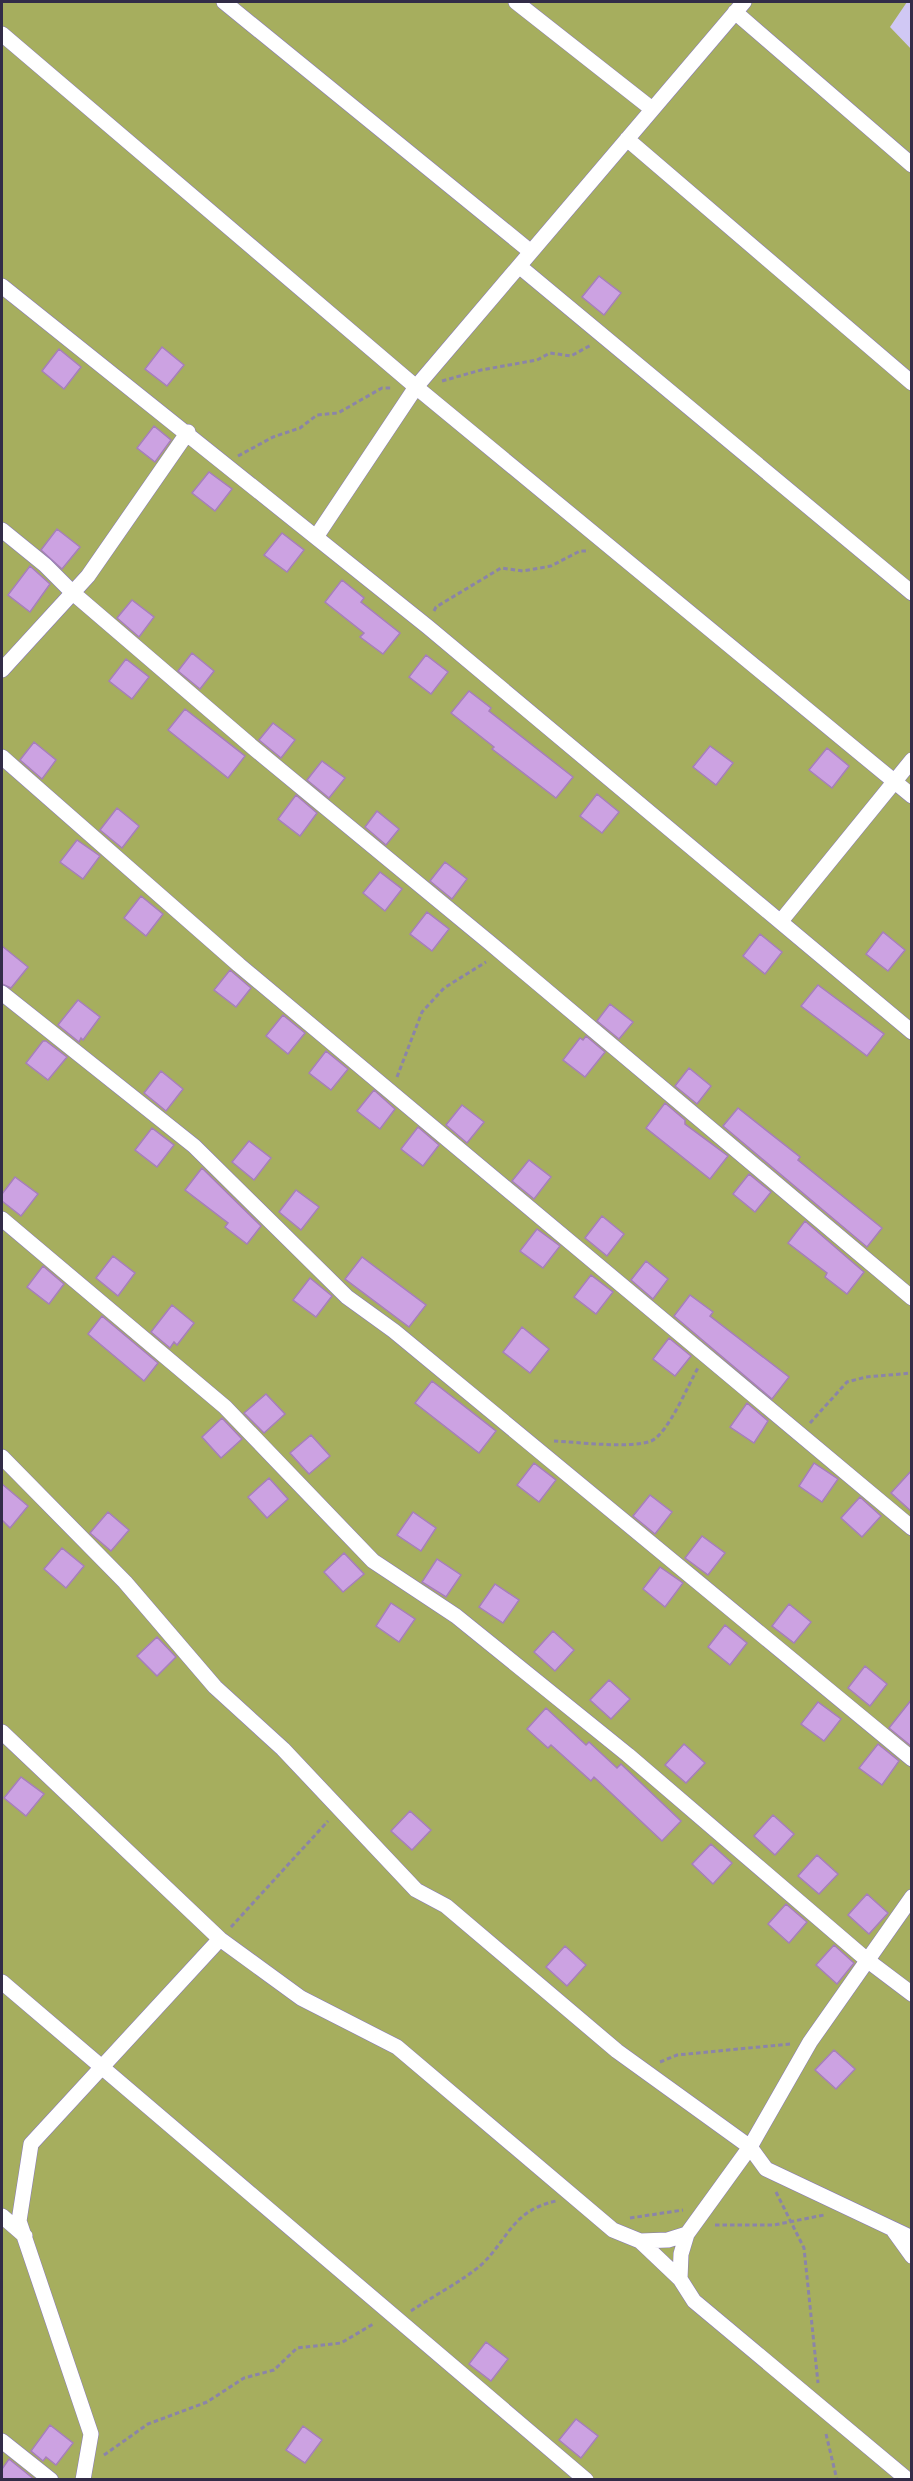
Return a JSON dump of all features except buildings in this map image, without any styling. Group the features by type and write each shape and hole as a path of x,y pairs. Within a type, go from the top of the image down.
{"street":[{"path":"224,2 531,252"},
{"path":"516,2 652,109"},
{"path":"316,537 416,387 739,7 912,165"},
{"path":"2,34 416,387 912,796"},
{"path":"627,139 912,383"},
{"path":"519,266 912,593"},
{"path":"2,286 189,432 428,627 912,1032"},
{"path":"2,670 88,576 189,432"},
{"path":"2,530 256,750 496,948 912,1298"},
{"path":"2,757 238,965 912,1528"},
{"path":"781,921 912,760"},
{"path":"2,993 194,1146 347,1298 394,1331 912,1759"},
{"path":"2,1220 225,1407 373,1562 456,1616 628,1755 867,1960 912,1994"},
{"path":"2,1456 125,1582 215,1687 284,1749 416,1890 446,1906 642,2069 750,2147 766,2169 912,2238"},
{"path":"2,1732 220,1939 301,1998 396,2047 605,2223 614,2230 640,2241 680,2279 694,2301 908,2480"},
{"path":"680,2279 681,2254 689,2230 750,2147 810,2042 912,1897"},
{"path":"85,2473 92,2434 19,2221 32,2144 101,2066 220,1939"},
{"path":"2,1982 586,2480"},
{"path":"2,2216 25,2236"},
{"path":"894,2231 912,2229"},
{"path":"640,2241 669,2240 689,2230"},
{"path":"894,2231 912,2256"},
{"path":"2,2441 51,2480"}],"path":[{"path":"226,463 273,437 300,428 317,415 338,413 382,388 416,387 537,360 550,353 571,356 604,337"},
{"path":"428,627 436,607 501,568 523,571 551,566 580,551 614,551"},
{"path":"391,1093 422,1012 444,988 485,963 496,948"},
{"path":"525,1439 632,1444 651,1441 663,1431 704,1356"},
{"path":"799,1435 847,1382 866,1377 912,1374"},
{"path":"220,1939 339,1809"},
{"path":"642,2069 678,2055 810,2042"},
{"path":"766,2169 789,2222 804,2248 820,2407 837,2480"},
{"path":"85,2473 148,2424 207,2402 244,2378 274,2370 297,2348 341,2343 393,2317 481,2265 513,2223 542,2204 574,2197"},
{"path":"605,2223 706,2208"},
{"path":"689,2230 774,2224 853,2212"}],"green space":[{"path":"2,2 907,2 890,27 912,50 911,2479 2,2480"}]}
